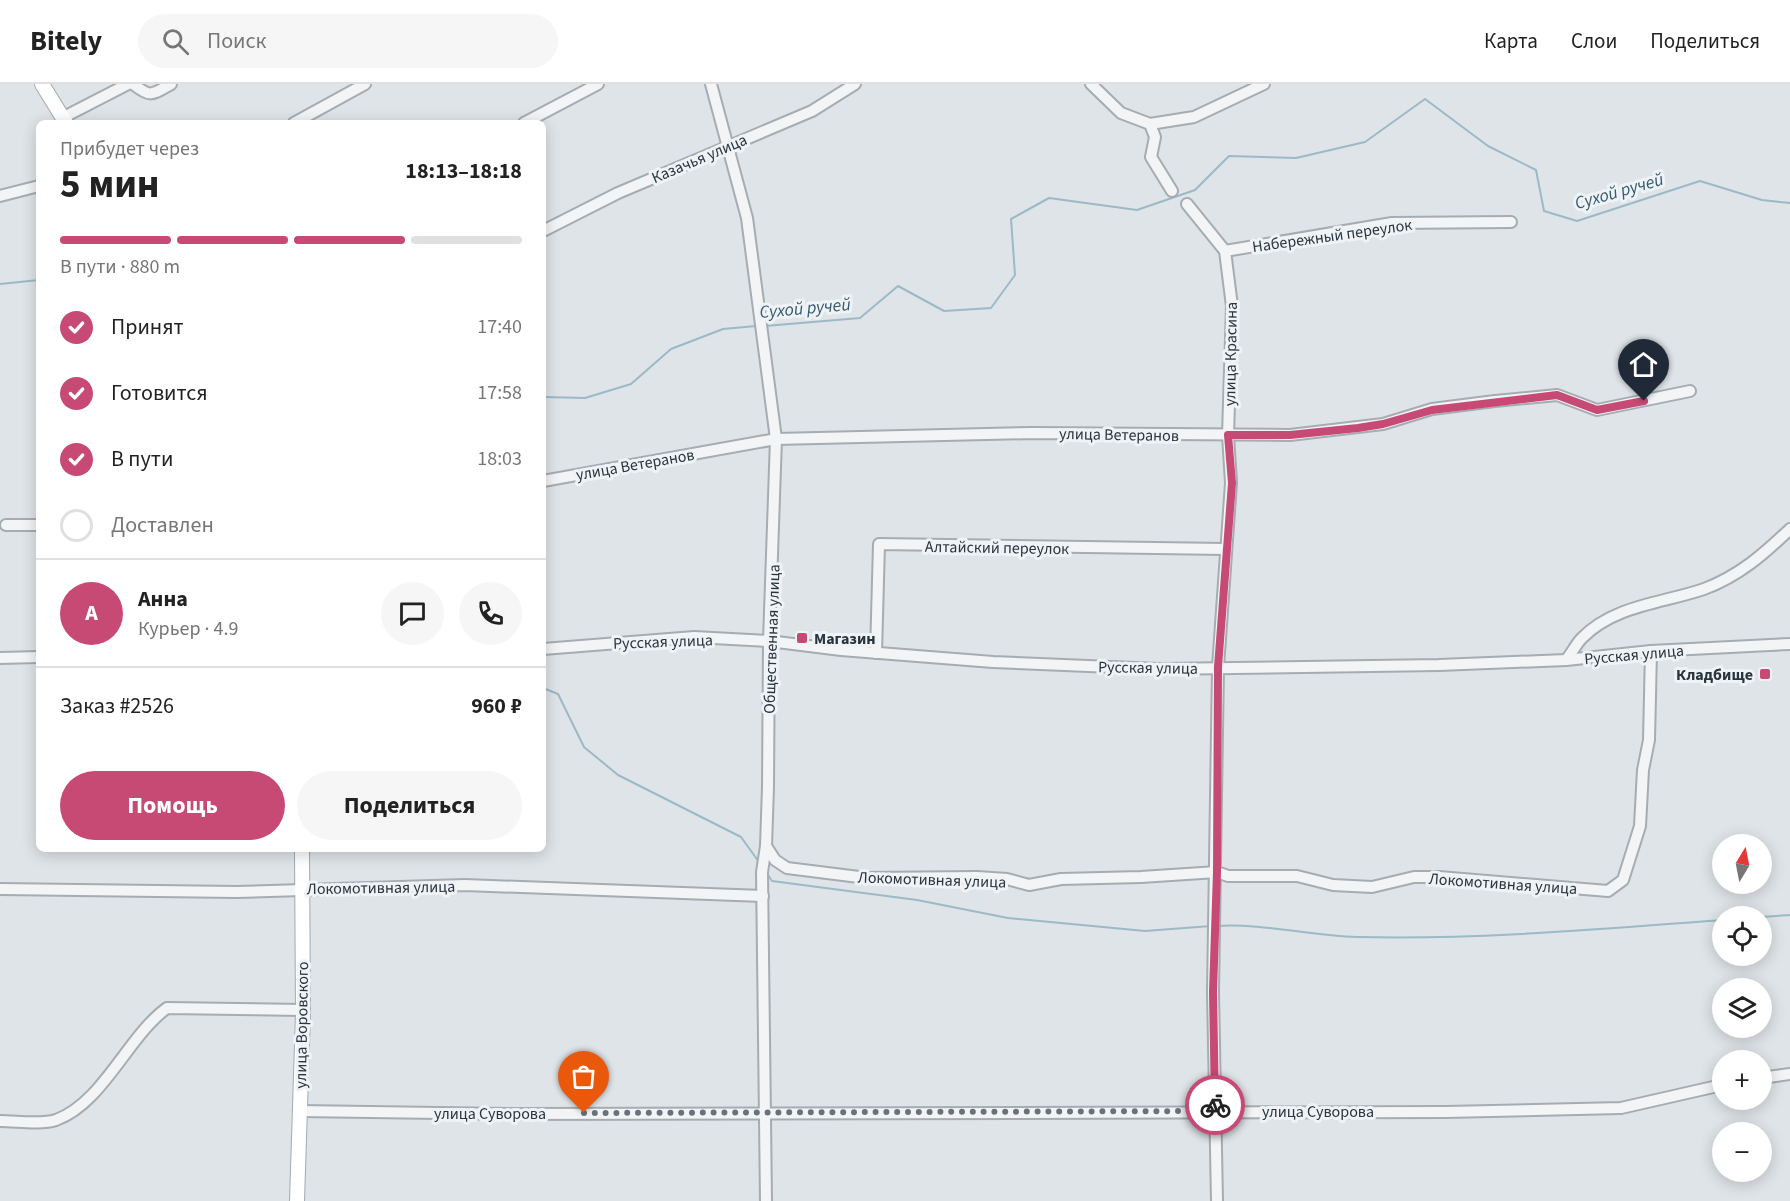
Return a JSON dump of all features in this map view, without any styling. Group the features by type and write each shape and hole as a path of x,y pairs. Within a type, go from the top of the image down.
{"main road":[{"path":"42,84 64,120"},
{"name":"улица Воровского","path":"297,1201 303,1010 302,852"}],"street":[{"path":"64,120 128,84"},
{"path":"133,84 145,94 153,94 171,84"},
{"path":"299,120 365,84"},
{"path":"530,120 598,84"},
{"name":"Общественная улица","path":"711,84 729,144 747,218 776,439 769,641 766,846 762,872 766,1201"},
{"name":"Казачья улица","path":"546,229 618,193 729,144 812,111 855,84"},
{"path":"1091,84 1122,113 1150,124 1194,117 1263,84"},
{"path":"1150,124 1155,137 1151,157 1172,191"},
{"path":"0,196 36,187"},
{"path":"1187,204 1225,251"},
{"name":"Набережный переулок","path":"1225,251 1392,223 1512,222"},
{"name":"улица Красина","path":"1216,1201 1213,992 1217,872 1218,667 1225,549 1232,483 1228,435 1232,306 1225,251"},
{"name":"улица Ветеранов","path":"546,480 776,439 1032,433 1290,435 1358,428 1392,422 1432,410 1557,395 1597,410 1690,392"},
{"path":"6,525 36,525"},
{"path":"1566,660 1582,639 1596,626 1634,608 1706,588 1754,563 1790,529"},
{"name":"Алтайский переулок","path":"876,653 879,544 1225,549"},
{"name":"Русская улица","path":"546,649 694,637 769,641 876,653 1036,664 1160,669 1439,665 1566,660 1651,651 1790,644"},
{"name":"Локомотивная улица","path":"766,846 775,860 787,868 867,878 977,877 1007,879 1029,885 1061,879 1141,878 1217,872 1228,876 1297,876 1333,885 1372,886 1414,877 1439,877 1608,891 1623,880 1640,826 1642,771 1649,740 1651,651"},
{"path":"0,658 36,657"},
{"name":"Локомотивная улица","path":"0,889 236,892 465,885 763,896"},
{"path":"0,1121 54,1120 68,1113 81,1104 166,1008 303,1010"},
{"path":"1772,1076 1790,1074"},
{"name":"улица Суворова","path":"299,1111 1446,1112 1621,1108 1712,1087"}],"waterway":[{"name":"Сухой ручей","path":"765,326 860,318 898,286 944,311 991,308 1015,275 1011,219 1049,198 1137,210 1195,190 1229,156 1296,158 1365,142 1425,99 1488,146 1536,170 1544,211 1577,221 1700,181 1762,200 1790,203"},
{"name":"Сухой ручей","path":"0,284 36,280"},
{"name":"Сухой ручей","path":"546,397 585,398 631,384 671,349 723,329 756,326"},
{"path":"546,689 558,694 584,747 618,775 741,837 759,862"},
{"path":"766,872 772,881 917,900 1008,918 1145,931 1211,926"},
{"path":"1772,916 1790,915"},
{"path":"1216,926 1252,926 1357,937 1448,937 1712,921"}],"way so far":[{"path":"584,1113 1215,1111 1215,1105"}],"place":[{"name":"Магазин","path":"802,638"},
{"name":"Кладбище","path":"1765,674"}],"route":[{"path":"1215,1105 1213,992 1217,872 1218,667 1225,549 1232,483 1228,435 1290,435 1358,428 1400,420 1432,410 1495,400 1557,395 1597,410 1644,401"}]}
